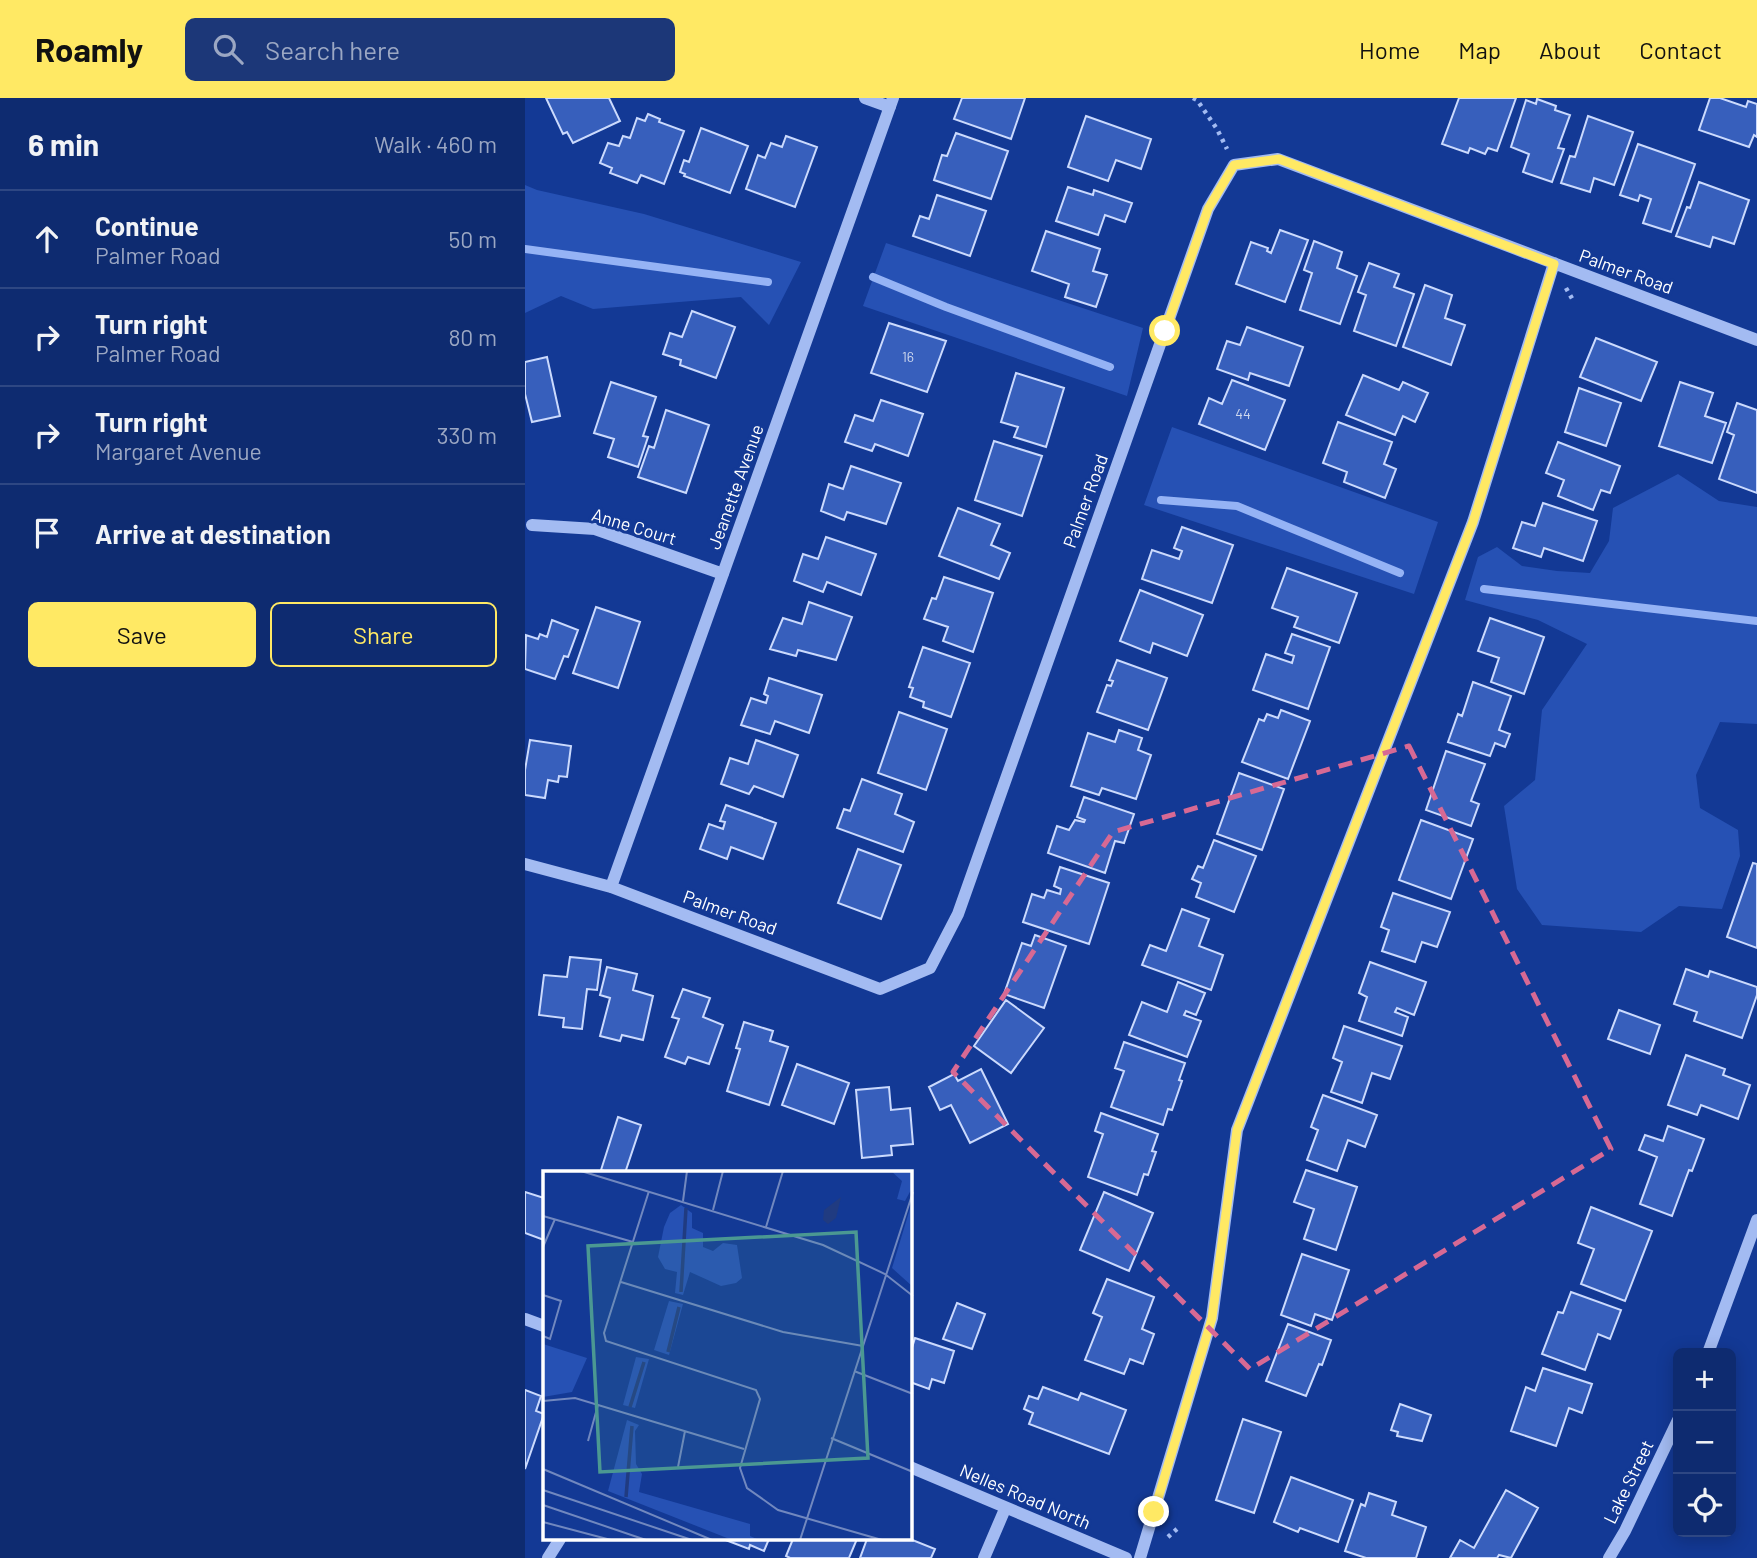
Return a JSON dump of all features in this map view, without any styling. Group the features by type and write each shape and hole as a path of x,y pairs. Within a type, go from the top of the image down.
{"street":[{"path":"865,98 891,102"},
{"name":"Jeanette Avenue","path":"611,887 891,102"},
{"name":"Palmer Road","path":"525,864 611,887 880,989 930,968 958,914 1208,209 1234,165 1279,159 1757,340"},
{"path":"1140,1558 1212,1318 1237,1130 1473,522 1554,264"},
{"name":"Anne Court","path":"532,525 595,530 723,573"},
{"path":"1710,1348 1757,1220"},
{"path":"525,1319 543,1326"},
{"name":"Lake Street","path":"1609,1558 1626,1531 1673,1431"},
{"name":"Nelles Road North","path":"912,1468 1126,1558"},
{"path":"984,1558 1005,1509"},
{"path":"548,1558 559,1540"}],"path":[{"path":"1193,98 1217,129 1234,165"}],"highlighted area":[{"path":"1409,746 1611,1149 1250,1369 953,1072 1113,832"}],"shaded area":[{"path":"525,185 644,214 801,262 769,325 741,297 593,309 561,296 525,313"},
{"path":"886,243 1143,328 1127,396 863,306"},
{"path":"1172,427 1438,522 1414,594 1144,505"},
{"path":"1678,474 1719,501 1757,507 1757,724 1720,722 1696,775 1700,808 1738,830 1740,856 1722,909 1679,906 1641,932 1542,925 1517,889 1504,806 1535,780 1542,710 1587,644 1538,620 1465,600 1478,557 1497,547 1522,566 1590,573 1609,541 1613,508"}],"building":[{"path":"546,98 609,98 620,121 573,143 567,132 563,134"},
{"path":"962,98 1025,98 1011,139 954,119"},
{"path":"1459,98 1516,98 1497,151 1488,148 1485,154 1470,148 1468,153 1442,144"},
{"path":"1710,98 1720,98 1746,107 1748,101 1757,104 1757,137 1754,135 1749,147 1699,130"},
{"path":"1537,99 1570,115 1558,148 1564,149 1552,182 1523,172 1529,154 1511,147 1526,100 1536,104"},
{"path":"648,114 660,119 659,122 684,131 664,184 641,175 637,183 610,173 612,168 600,163 608,143 619,146 623,136 630,138 637,118 645,121"},
{"path":"1086,116 1151,139 1141,169 1116,160 1108,181 1068,167"},
{"path":"1588,116 1633,132 1614,185 1594,178 1590,192 1561,183 1570,156 1575,157"},
{"path":"701,128 748,146 730,193 684,176 685,174 680,172 684,160 689,162"},
{"path":"956,133 1008,151 991,199 934,180 942,155 947,156"},
{"path":"786,136 817,147 795,207 746,189 758,155 765,158 771,143 782,147"},
{"path":"1638,144 1695,164 1671,232 1643,223 1651,199 1640,195 1638,201 1620,195"},
{"path":"1699,182 1749,200 1734,244 1713,237 1710,247 1676,236"},
{"path":"1068,187 1093,195 1094,190 1132,203 1125,222 1105,215 1098,235 1056,221"},
{"path":"937,195 986,211 970,256 913,236 920,216 929,219"},
{"path":"1280,230 1308,240 1285,302 1236,284 1251,242 1268,248 1267,251 1271,253"},
{"path":"1046,231 1100,249 1093,271 1107,275 1096,307 1065,297 1069,284 1032,271"},
{"path":"1314,241 1342,252 1337,268 1357,276 1340,324 1300,310 1312,273 1304,270"},
{"path":"1369,263 1399,274 1394,287 1414,294 1396,346 1354,331 1366,295 1358,292"},
{"path":"1425,285 1452,295 1445,318 1465,325 1451,365 1403,347"},
{"path":"692,311 735,327 716,378 680,365 681,360 663,354 670,333 682,337"},
{"path":"889,323 946,341 927,392 871,373"},
{"path":"1247,327 1303,347 1289,386 1250,373 1248,380 1217,369 1227,341 1240,345"},
{"path":"1596,338 1657,362 1641,401 1580,377"},
{"path":"547,357 560,416 532,422 525,394 525,362"},
{"path":"1016,373 1064,388 1046,447 1014,437 1018,427 1001,422"},
{"path":"1363,375 1399,390 1403,382 1428,393 1415,422 1403,416 1395,435 1346,415"},
{"path":"1232,380 1285,400 1265,450 1199,424 1209,398 1222,404"},
{"path":"611,382 656,397 643,436 648,437 638,467 608,457 614,439 594,433"},
{"path":"1680,382 1713,393 1705,416 1726,423 1712,463 1659,446"},
{"path":"1579,388 1621,403 1606,446 1565,432"},
{"path":"881,400 923,414 908,456 875,444 872,451 845,442 855,415 873,421"},
{"path":"1737,403 1757,410 1757,493 1719,479 1734,435 1727,432"},
{"path":"666,410 709,425 686,493 638,477 649,446 654,448"},
{"path":"1338,422 1392,442 1384,464 1396,469 1385,498 1344,482 1347,472 1323,463"},
{"path":"994,441 1042,456 1022,516 975,500"},
{"path":"1558,442 1620,466 1610,493 1601,490 1593,510 1558,496 1564,480 1546,473"},
{"path":"851,466 901,483 886,524 847,512 844,520 821,511 829,484 843,489"},
{"path":"1543,503 1597,521 1583,561 1544,548 1541,557 1513,548 1522,522 1535,526"},
{"path":"958,508 1000,524 991,545 1010,553 999,579 939,556"},
{"path":"1182,527 1233,545 1212,603 1142,579 1152,550 1179,559 1182,551 1174,548"},
{"path":"826,537 876,554 861,595 827,582 823,592 794,581 803,554 818,559"},
{"path":"1287,568 1357,593 1339,643 1294,627 1298,617 1272,608"},
{"path":"944,577 993,593 973,652 943,641 948,627 924,619 932,598 936,599"},
{"path":"1140,590 1203,615 1187,656 1153,643 1150,653 1120,641"},
{"path":"809,602 852,617 836,660 798,650 796,656 770,649 783,618 802,624"},
{"path":"596,607 640,622 618,688 573,673"},
{"path":"1490,618 1544,637 1524,694 1491,682 1499,658 1478,651"},
{"path":"552,620 578,630 568,657 564,656 555,679 525,669 526,635 538,639 540,634 547,637"},
{"path":"1292,634 1330,647 1308,709 1253,690 1266,654 1292,663 1294,656 1285,653"},
{"path":"923,647 970,663 951,717 923,707 924,702 910,697 913,688 909,687"},
{"path":"1117,660 1167,678 1148,730 1097,712 1107,685 1111,686 1113,681 1109,680"},
{"path":"769,678 822,695 809,733 775,721 770,734 741,725 751,698 766,703 768,696 764,694"},
{"path":"1473,682 1511,696 1499,730 1510,734 1505,747 1495,743 1490,756 1448,742 1458,714 1462,716"},
{"path":"1281,710 1310,721 1288,779 1242,762 1259,719 1264,721 1267,714 1278,718"},
{"path":"899,712 947,729 926,790 878,773"},
{"path":"1119,730 1142,738 1138,750 1151,755 1136,799 1102,788 1099,795 1071,786 1088,733 1115,742"},
{"path":"530,740 571,746 567,777 559,776 558,782 548,780 545,798 525,795 525,770"},
{"path":"756,740 798,755 783,797 754,786 749,794 721,784 730,758 748,764"},
{"path":"1446,751 1485,764 1471,801 1479,804 1471,826 1426,810"},
{"path":"1239,773 1284,789 1262,850 1217,834"},
{"path":"862,779 902,794 895,814 914,822 903,852 837,828 844,809 850,811"},
{"path":"1084,797 1134,814 1124,843 1115,841 1105,873 1048,853 1057,826 1069,830 1075,820 1084,822 1085,820 1077,817"},
{"path":"726,805 776,823 763,859 731,847 727,859 700,849 709,824 723,829 725,822 720,821"},
{"path":"1421,820 1473,839 1451,899 1399,880"},
{"path":"1214,840 1256,856 1234,912 1196,897 1201,883 1192,879 1198,866 1203,868"},
{"path":"858,849 901,865 881,919 838,903"},
{"path":"1753,863 1757,864 1757,948 1727,937"},
{"path":"1060,867 1109,883 1089,944 1023,922 1032,894 1044,898 1047,890 1060,894 1061,889 1054,886"},
{"path":"1393,893 1450,912 1437,947 1422,942 1415,962 1382,951 1389,930 1381,927"},
{"path":"1182,909 1209,919 1199,946 1223,955 1211,990 1142,965 1150,945 1166,951"},
{"path":"1035,935 1066,946 1044,1008 1004,994 1022,943 1031,946"},
{"path":"570,957 601,960 597,990 587,989 582,1029 563,1027 564,1018 539,1015 544,975 567,977"},
{"path":"1370,962 1426,982 1414,1015 1397,1008 1395,1012 1408,1017 1402,1036 1359,1021 1367,997 1359,993"},
{"path":"607,967 637,974 633,990 653,996 643,1040 622,1035 620,1041 600,1036 610,998 600,995"},
{"path":"1686,969 1708,977 1710,971 1757,987 1757,995 1742,1038 1694,1021 1697,1012 1674,1004"},
{"path":"1178,982 1205,993 1196,1015 1186,1011 1184,1015 1201,1021 1187,1057 1129,1035 1142,1002 1167,1012"},
{"path":"683,989 710,998 703,1017 723,1025 709,1064 688,1057 685,1064 665,1057 679,1019 672,1017"},
{"path":"1006,1000 1044,1028 1011,1073 974,1046"},
{"path":"1619,1010 1660,1025 1650,1054 1608,1039"},
{"path":"744,1022 773,1031 770,1041 788,1047 769,1105 727,1091 740,1049 736,1048"},
{"path":"1344,1026 1402,1046 1390,1079 1372,1073 1362,1103 1331,1092 1342,1062 1333,1058"},
{"path":"1124,1042 1185,1063 1172,1110 1168,1109 1163,1125 1111,1107 1124,1071 1115,1068"},
{"path":"1686,1055 1725,1069 1723,1075 1750,1085 1738,1119 1701,1105 1697,1115 1668,1105"},
{"path":"797,1064 849,1083 834,1124 782,1105"},
{"path":"981,1069 1008,1124 970,1143 951,1105 940,1110 929,1087 954,1074 958,1081"},
{"path":"889,1087 891,1110 910,1108 913,1144 891,1146 892,1155 862,1158 856,1090"},
{"path":"1323,1095 1377,1115 1365,1147 1348,1140 1337,1171 1307,1160 1318,1130 1311,1127"},
{"path":"1101,1113 1158,1134 1152,1151 1156,1152 1137,1195 1088,1177 1103,1134 1095,1131"},
{"path":"618,1117 641,1125 626,1171 601,1170"},
{"path":"1668,1126 1704,1139 1672,1216 1640,1204 1657,1157 1639,1150 1645,1135 1663,1141"},
{"path":"1306,1170 1357,1187 1336,1250 1304,1239 1314,1209 1294,1202"},
{"path":"525,1192 543,1198 543,1240 525,1233"},
{"path":"1104,1192 1153,1213 1129,1271 1080,1250"},
{"path":"1591,1207 1652,1231 1625,1301 1581,1284 1594,1249 1578,1243"},
{"path":"1302,1254 1349,1270 1332,1320 1315,1314 1311,1326 1281,1315"},
{"path":"1107,1279 1154,1297 1142,1329 1154,1334 1143,1364 1130,1359 1124,1374 1085,1360 1102,1317 1093,1313"},
{"path":"1571,1292 1621,1310 1610,1339 1598,1334 1585,1370 1542,1354 1558,1312 1563,1313"},
{"path":"957,1303 985,1314 972,1349 943,1339"},
{"path":"1288,1324 1331,1340 1306,1396 1266,1381"},
{"path":"915,1338 954,1351 944,1383 932,1379 929,1389 912,1383 912,1348"},
{"path":"1543,1368 1592,1384 1582,1413 1569,1408 1556,1446 1511,1431 1526,1387 1535,1391"},
{"path":"1043,1387 1078,1400 1081,1393 1126,1410 1109,1454 1029,1424 1033,1413 1024,1409 1029,1396 1038,1399"},
{"path":"525,1390 541,1396 536,1411 543,1414 543,1417 525,1469"},
{"path":"1400,1404 1431,1415 1422,1441 1397,1436 1398,1432 1391,1430"},
{"path":"1243,1419 1281,1432 1254,1513 1216,1500"},
{"path":"1291,1477 1353,1500 1338,1542 1300,1528 1298,1532 1274,1522"},
{"path":"1506,1490 1538,1508 1511,1558 1499,1555 1497,1558 1450,1558 1460,1540 1474,1548"},
{"path":"1369,1493 1396,1502 1392,1515 1426,1527 1416,1558 1366,1558 1345,1551 1361,1504 1365,1506"},
{"path":"726,1540 769,1540 764,1551 750,1545 749,1549"},
{"path":"793,1540 857,1540 849,1558 786,1556"},
{"path":"867,1540 912,1540 935,1549 931,1558 860,1558"}],"waterway":[{"path":"525,249 768,282"},
{"path":"873,277 946,307 1110,367"},
{"path":"1161,500 1237,506 1400,573"},
{"path":"1484,589 1757,621"}],"route":[{"path":"1154,1512 1212,1318 1237,1130 1473,522 1554,264 1279,159 1234,165 1208,209 1165,331"}]}
